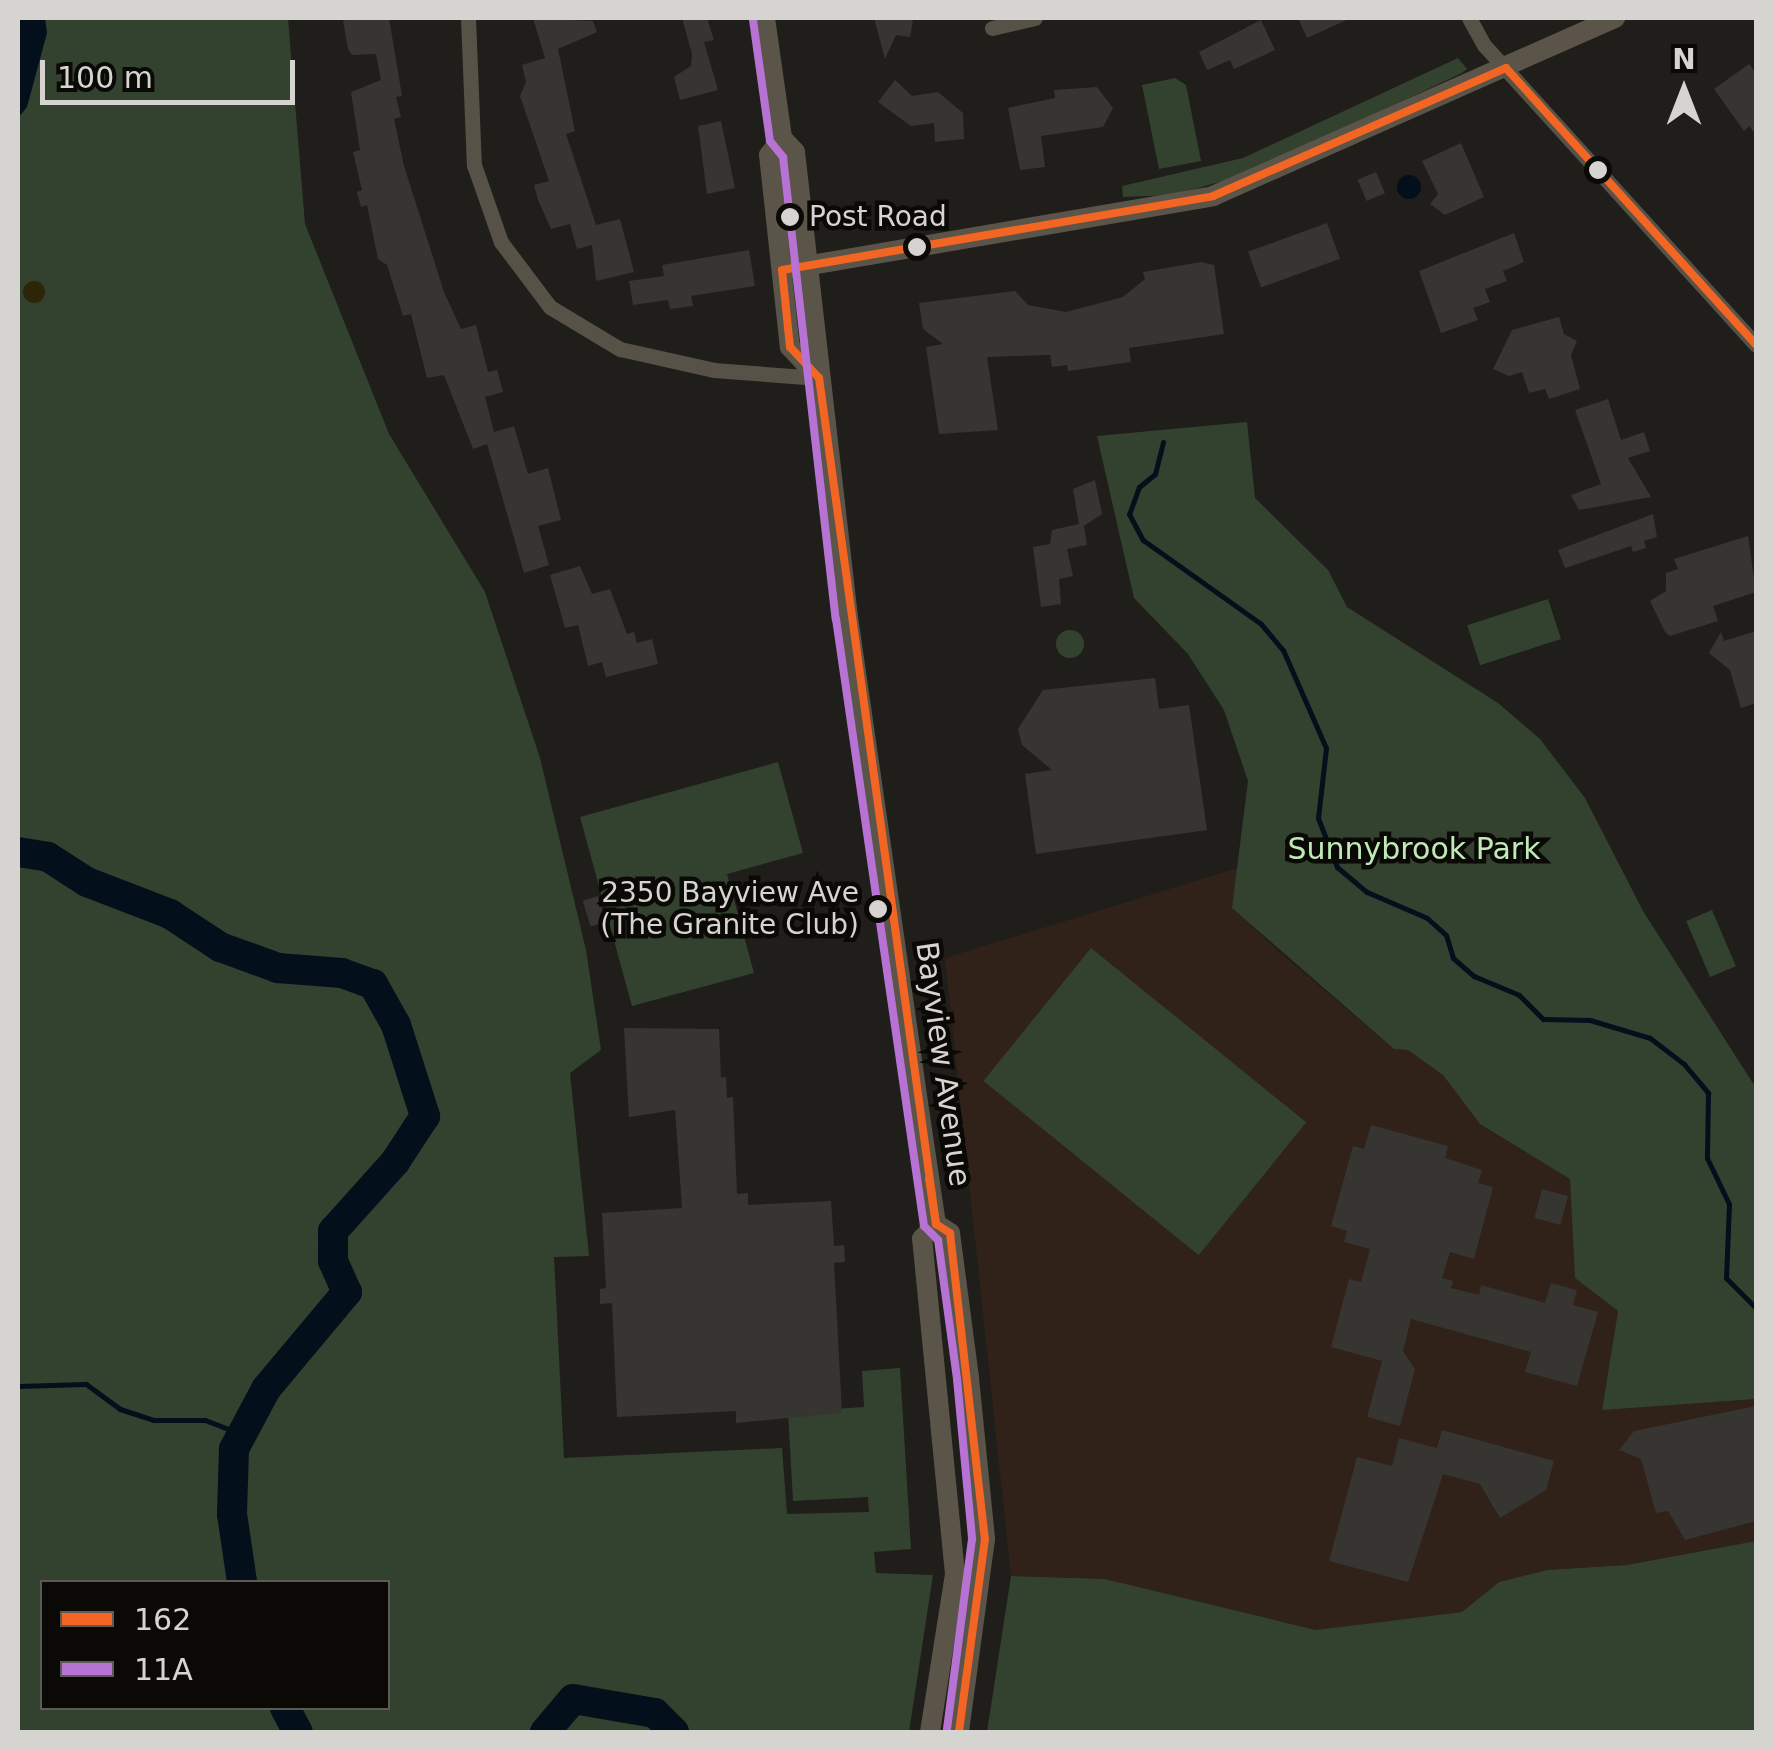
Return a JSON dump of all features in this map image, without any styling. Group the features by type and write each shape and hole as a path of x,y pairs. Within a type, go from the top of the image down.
{"main road":[{"name":"Bayview Avenue","path":"765,18 782,138 795,152 822,344 819,378 936,1224 950,1233 969,1378 985,1539 978,1618 959,1732"},
{"path":"782,270 1213,196 1615,18"},
{"name":"Bayview Avenue","path":"782,138 769,154 790,346 819,378"},
{"name":"Bayview Avenue","path":"930,1732 949,1614 954,1537 922,1239 936,1224"}],"street":[{"path":"468,18 474,164 501,242 550,307 620,349 714,370 819,378"},
{"path":"992,28 1035,18"},
{"path":"1470,18 1506,68 1756,346"}],"shaded area":[{"path":"1238,868 1233,908 1277,950 1394,1049 1408,1050 1443,1075 1480,1124 1570,1179 1575,1278 1618,1311 1602,1409 1756,1399 1756,1541 1627,1565 1547,1570 1499,1582 1462,1612 1316,1630 1105,1579 1011,1576 945,958"}],"green space":[{"path":"18,18 288,18 305,224 389,434 485,592 540,758 586,950 601,1050 570,1073 589,1256 554,1257 564,1458 782,1448 787,1514 869,1512 868,1497 793,1501 788,1412 864,1407 862,1371 900,1368 911,1549 874,1552 876,1573 933,1575 909,1732 18,1732"},
{"path":"1458,58 1467,69 1462,73 1247,174 1174,195 1123,197 1122,186 1243,158"},
{"path":"1175,78 1186,85 1201,161 1159,169 1142,85"},
{"name":"Sunnybrook Park","path":"1247,422 1255,498 1328,570 1347,607 1498,703 1540,739 1585,798 1643,911 1756,1088 1756,1399 1602,1410 1618,1311 1575,1278 1570,1179 1480,1124 1443,1075 1408,1050 1394,1049 1232,908 1248,781 1224,710 1188,654 1134,598 1097,436"},
{"path":"1548,599 1561,639 1480,665 1467,625"},
{"path":"1070,630 1080,634 1084,644 1080,654 1070,658 1060,654 1056,644 1060,634"},
{"path":"778,762 803,853 727,874 754,973 632,1006 580,817"},
{"path":"1712,910 1736,966 1710,977 1686,921"},
{"path":"1091,948 1306,1122 1199,1255 983,1081"},
{"path":"1756,1541 1756,1732 987,1732 1011,1576 1105,1579 1316,1630 1462,1612 1499,1582 1547,1570 1627,1565"}],"sand":[{"path":"34,281 42,284 42,300 34,303 26,300 23,292 26,284"}],"water":[{"path":"18,18 45,18 47,33 27,107 18,118"},
{"path":"1409,175 1421,187 1409,199 1397,187"}],"building":[{"path":"389,18 402,96 396,97 401,117 394,119 404,166 444,292 461,329 476,325 488,372 497,370 503,392 485,397 494,432 514,426 528,474 548,468 561,520 538,526 549,565 524,573 487,444 473,449 444,375 427,378 411,314 403,316 387,265 378,259 367,205 361,207 357,192 362,190 353,152 360,150 351,92 381,80 376,54 352,55 348,49 343,21"},
{"path":"533,18 593,21 597,32 558,49 575,131 566,134 596,225 620,219 634,272 596,281 592,245 577,249 570,224 551,229 538,200 534,185 549,181 520,96 526,82 522,65 545,58"},
{"path":"682,18 707,18 714,40 704,42 718,90 680,100 674,77 691,66 692,54"},
{"path":"874,18 913,20 910,37 896,35 885,59"},
{"path":"1298,18 1351,18 1307,38"},
{"path":"1261,20 1275,50 1234,69 1230,60 1207,70 1199,52"},
{"path":"1749,64 1756,73 1756,135 1749,126 1744,131 1714,89"},
{"path":"895,80 912,96 938,92 963,113 964,139 935,142 934,123 911,126 878,102"},
{"path":"1097,87 1113,108 1103,127 1041,136 1045,167 1020,170 1008,108 1055,98 1054,90"},
{"path":"721,121 735,188 707,194 698,126"},
{"path":"1461,143 1484,197 1445,215 1430,204 1438,194 1422,161"},
{"path":"1376,172 1385,193 1367,201 1358,180"},
{"path":"1327,223 1340,259 1261,287 1248,252"},
{"path":"1514,233 1524,262 1503,271 1507,281 1485,289 1490,302 1473,308 1478,320 1441,333 1419,271"},
{"path":"749,250 755,286 691,296 693,306 670,309 668,300 633,305 629,281 664,276 662,265"},
{"path":"1201,262 1214,265 1224,334 1129,348 1131,362 1068,371 1067,365 1052,367 1050,355 987,357 998,430 939,434 926,347 943,344 923,329 919,303 1015,291 1028,305 1066,312 1123,297 1145,279 1143,272"},
{"path":"1559,317 1564,334 1577,341 1571,355 1580,389 1549,399 1545,389 1529,393 1522,372 1509,376 1493,369 1512,330"},
{"path":"1608,399 1621,440 1644,432 1650,451 1628,458 1651,497 1579,510 1571,495 1601,484 1575,410"},
{"path":"1095,480 1102,514 1084,526 1087,545 1067,549 1073,576 1059,579 1061,604 1041,607 1033,547 1050,544 1052,530 1079,524 1073,489"},
{"path":"1653,514 1657,537 1644,541 1646,548 1633,552 1631,546 1565,568 1558,550"},
{"path":"1748,536 1756,592 1713,606 1718,621 1670,636 1665,632 1650,601 1666,591 1666,573 1678,569 1674,559"},
{"path":"580,566 592,594 610,589 627,634 634,632 637,643 652,639 658,664 606,677 602,662 588,666 578,625 565,628 550,575"},
{"path":"1756,631 1756,703 1741,708 1730,670 1709,653 1721,632 1724,641"},
{"path":"1155,678 1159,709 1189,705 1207,830 1036,854 1025,774 1052,770 1022,745 1018,729 1043,690"},
{"path":"598,896 606,922 591,926 583,901"},
{"path":"624,1028 719,1029 721,1078 726,1077 727,1098 733,1097 737,1194 748,1193 748,1205 831,1201 834,1246 844,1245 845,1262 834,1263 842,1413 736,1423 736,1411 617,1417 612,1303 600,1304 600,1289 606,1288 602,1213 682,1208 675,1110 629,1117"},
{"path":"1371,1125 1448,1146 1445,1158 1482,1170 1478,1183 1493,1187 1474,1259 1450,1252 1442,1278 1453,1281 1451,1288 1479,1295 1481,1285 1545,1303 1551,1283 1577,1290 1573,1305 1598,1312 1577,1386 1525,1372 1531,1352 1411,1319 1403,1351 1415,1369 1400,1426 1367,1417 1382,1361 1331,1347 1349,1279 1361,1282 1370,1249 1344,1242 1347,1231 1331,1226 1353,1146 1364,1149"},
{"path":"1542,1189 1568,1196 1560,1225 1534,1218"},
{"path":"1756,1406 1756,1521 1685,1540 1668,1511 1656,1513 1641,1459 1619,1450 1634,1431"},
{"path":"1442,1430 1554,1461 1546,1490 1500,1518 1480,1484 1443,1474 1408,1582 1329,1561 1357,1457 1392,1466 1399,1438 1437,1448"}],"waterway":[{"path":"1163,442 1155,474 1139,487 1129,514 1143,540 1261,624 1283,650 1326,748 1318,818 1337,867 1367,892 1427,918 1446,935 1453,958 1474,976 1519,995 1543,1019 1590,1020 1650,1038 1684,1064 1708,1093 1707,1158 1729,1204 1726,1278 1756,1308"},
{"path":"18,852 48,857 87,882 170,914 220,947 278,968 342,973 373,984 396,1025 425,1116 395,1162 333,1231 333,1261 347,1292 266,1389 234,1449 232,1514 242,1580"},
{"path":"18,1386 86,1384 120,1409 153,1420 205,1420 242,1434"},
{"path":"545,1732 573,1699 655,1713 674,1732"},
{"path":"286,1710 298,1732"}],"transit line":[{"name":"11A","path":"753,20 770,141 783,157 836,619 924,1226 938,1240 957,1379 972,1539 947,1730"},
{"name":"162","path":"1506,68 1756,345"},
{"name":"162","path":"936,1224 819,378 790,347 782,270 1213,196 1506,68"},
{"name":"162","path":"929,1179 936,1224 950,1233 985,1539 959,1732"}],"place":[{"name":"Post Road","path":"790,217"},
{"name":"2350 Bayview Ave (The Granite Club)","path":"878,909"}]}
